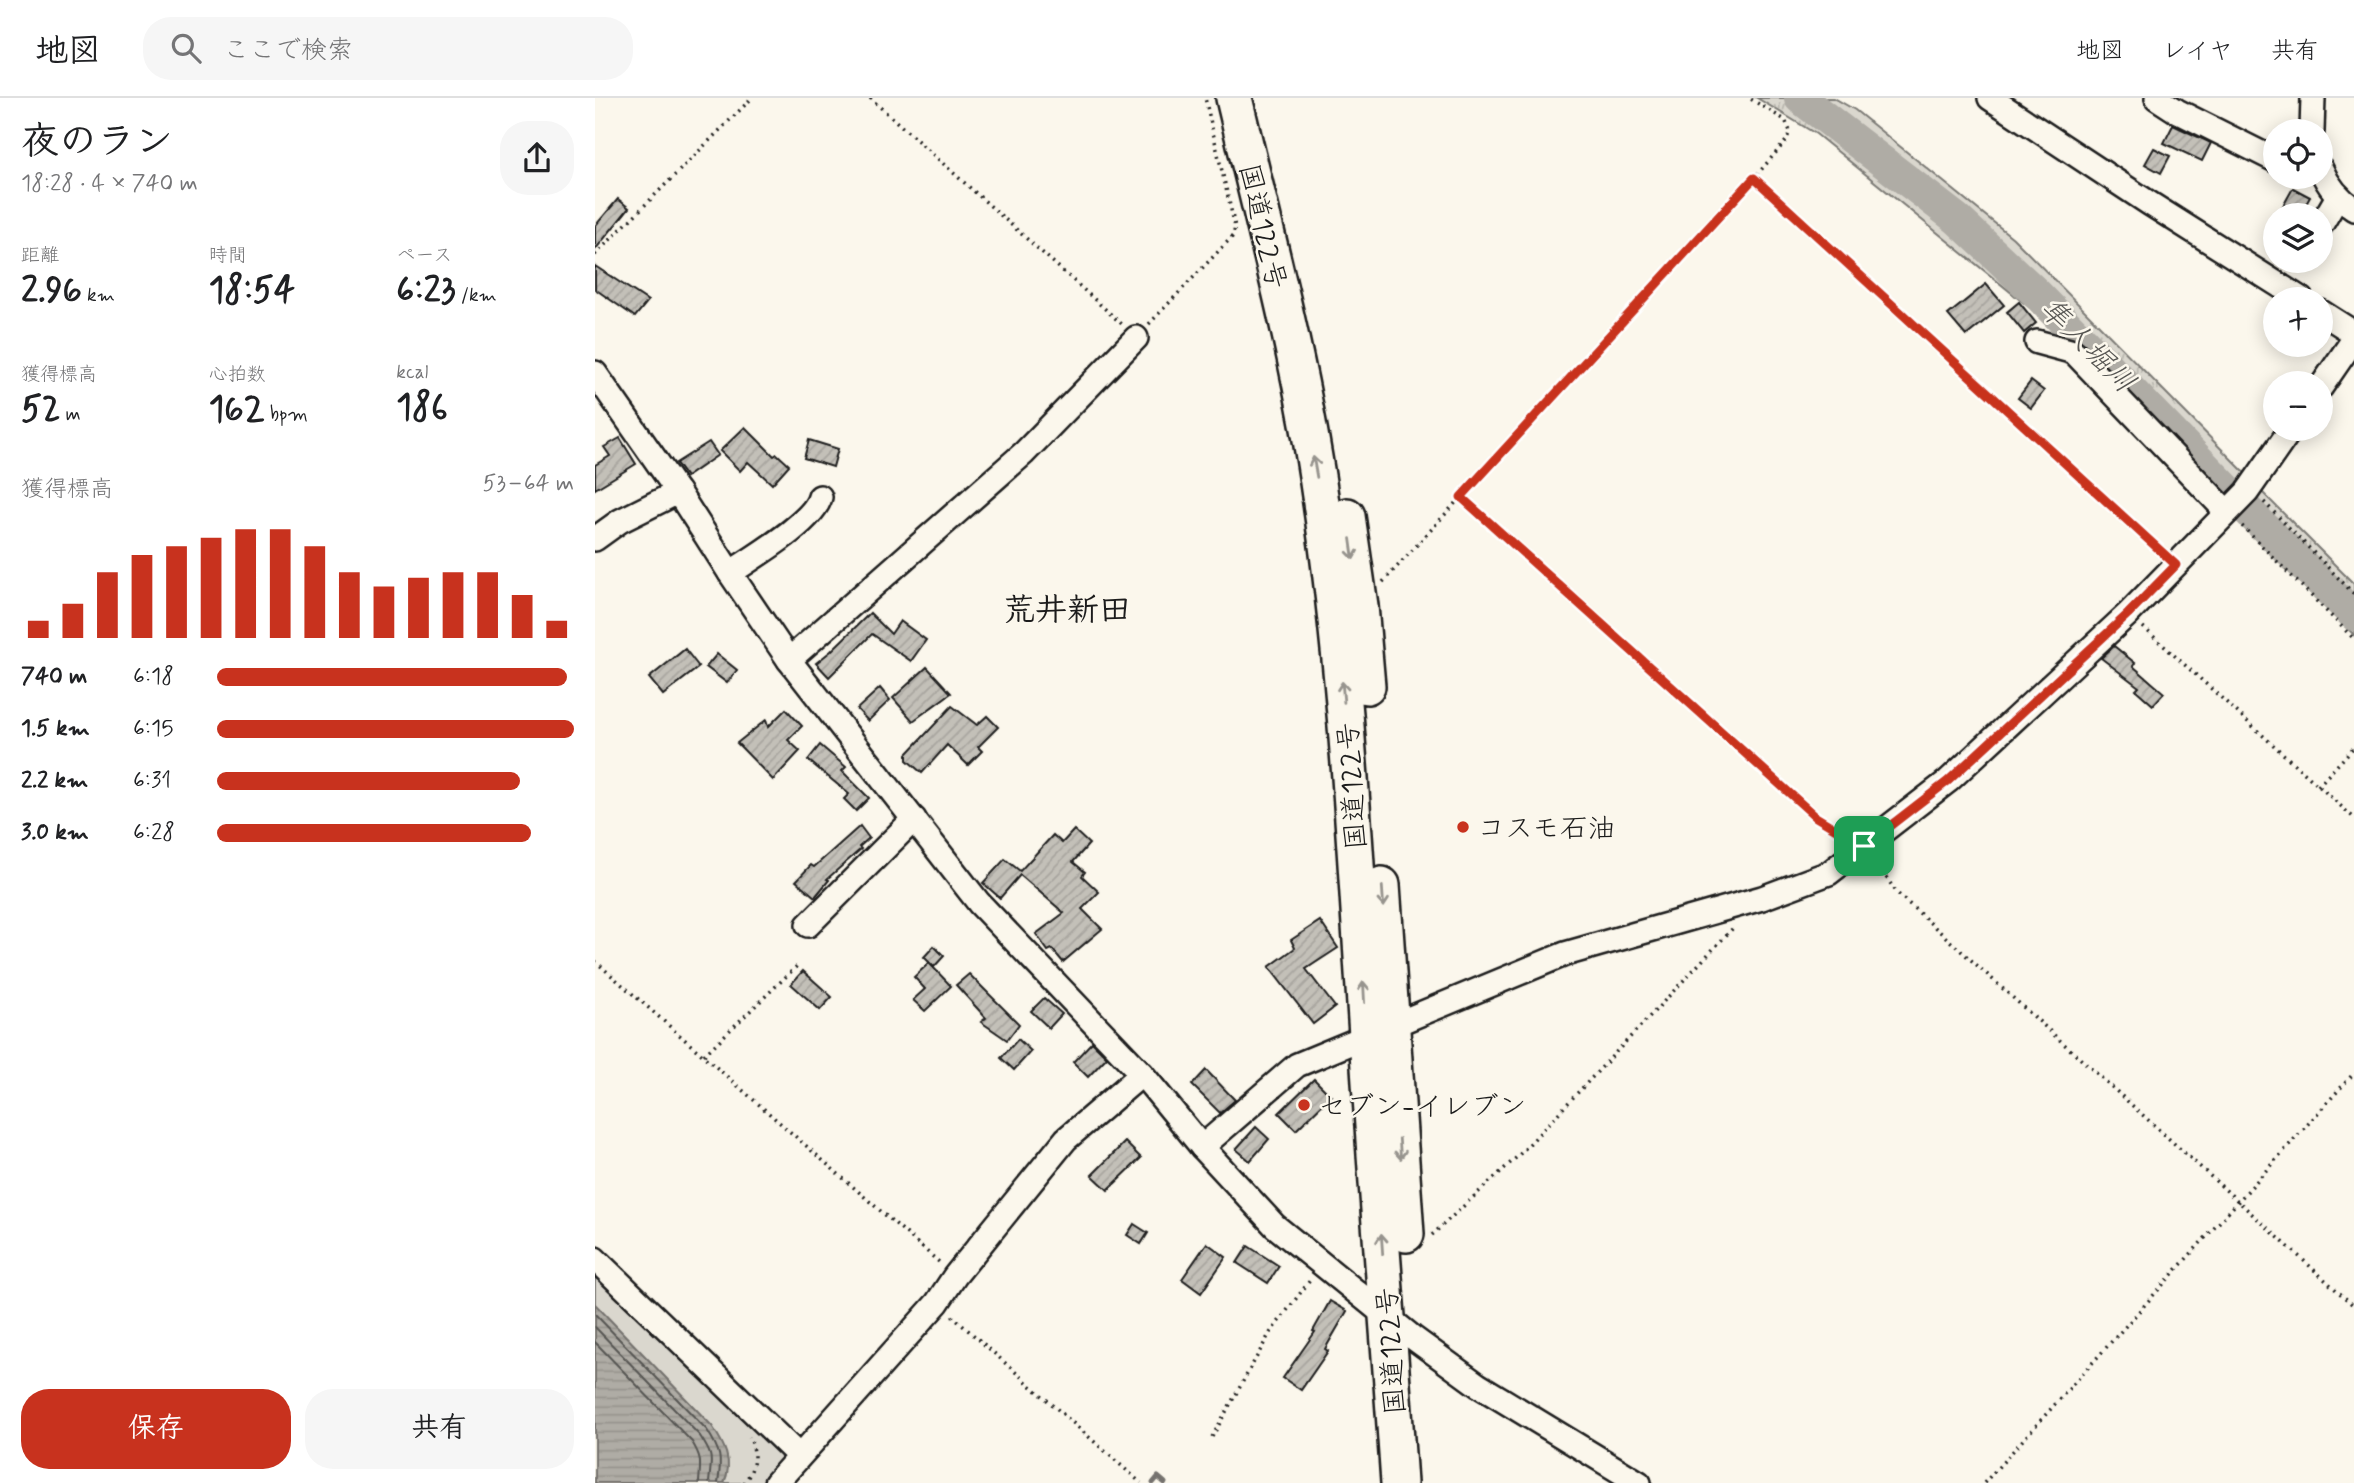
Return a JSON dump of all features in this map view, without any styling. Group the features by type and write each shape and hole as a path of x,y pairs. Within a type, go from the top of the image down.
{"highway":[{"name":"国道122号","path":"1234,98 1299,378 1320,493 1336,614 1352,797 1407,1251 1400,1327 1399,1483"},
{"name":"国道122号","path":"1259,98 1322,371 1344,491 1360,606 1379,1031 1400,1327 1423,1483"}],"street":[{"path":"1990,98 2282,287"},
{"path":"2157,98 2177,111 2263,154"},
{"path":"2312,119 2313,98"},
{"path":"2333,320 2354,333"},
{"path":"789,660 1024,453 1136,338"},
{"path":"2332,371 2354,339"},
{"path":"2036,342 2074,352 2227,512"},
{"path":"595,373 678,492 789,660 979,903 1142,1074 1202,1147 1275,1226 1400,1327 1478,1385 1639,1483"},
{"path":"1202,1147 1297,1065 1565,954 1762,898 1829,873 1948,781 2128,614 2249,490 2283,441"},
{"path":"595,539 620,521 678,492"},
{"path":"730,573 779,540 812,512 820,497"},
{"path":"808,925 914,820"},
{"path":"776,1483 937,1303 955,1276 1066,1139 1142,1074"},
{"path":"595,1259 799,1457"}],"path":[{"path":"595,255 752,98"},
{"path":"870,98 1136,338 1233,236 1235,227 1205,98"},
{"path":"1360,606 1786,141 1790,131 1785,120 1749,98"},
{"path":"1754,178 2176,565"},
{"path":"2249,490 2354,594"},
{"path":"1461,497 1816,817 1864,846 1897,893 2354,1306"},
{"path":"2227,512 2354,639"},
{"path":"2128,614 2354,818"},
{"path":"2318,786 2354,747"},
{"path":"1407,1251 1433,1234 1518,1156 1734,928"},
{"path":"595,961 955,1276"},
{"path":"703,1055 797,965"},
{"path":"1984,1483 2354,1073"},
{"path":"1212,1437 1270,1333 1322,1264"},
{"path":"937,1303 1141,1483"}],"green space":[{"path":"1757,98 1788,98 1966,234 2051,313 2230,498 2226,502 2072,342 1816,134"},
{"path":"1810,98 1834,98 1855,110 2013,238 2246,474 2237,489 2004,250"},
{"path":"2262,492 2354,584 2354,606 2250,501"},
{"path":"2241,510 2354,626 2354,635 2236,514"},
{"path":"595,1267 786,1451 784,1468 771,1483 595,1483"}],"water":[{"path":"595,1304 712,1426 724,1446 728,1460 724,1483 595,1483"}],"building":[{"path":"2173,125 2211,143 2202,161 2164,143"},
{"path":"2154,148 2170,156 2161,173 2145,164"},
{"path":"2292,189 2310,197 2307,203 2285,203"},
{"path":"618,199 629,208 595,250 595,226"},
{"path":"595,266 648,301 635,317 595,289"},
{"path":"1986,284 2004,305 1966,336 1948,315"},
{"path":"2019,302 2036,323 2024,333 2007,312"},
{"path":"2031,381 2044,391 2031,408 2018,398"},
{"path":"745,427 774,456 777,454 789,465 772,484 748,462 740,471 720,451"},
{"path":"620,438 636,464 595,489 595,465 610,456 604,447"},
{"path":"809,440 838,449 833,467 804,458"},
{"path":"709,442 718,455 686,477 676,463"},
{"path":"870,613 891,634 900,621 926,640 911,661 872,634 829,677 816,663"},
{"path":"2114,646 2164,693 2153,705 2136,690 2139,687 2101,658"},
{"path":"685,649 699,667 663,695 649,678"},
{"path":"717,654 737,670 727,683 706,667"},
{"path":"927,667 951,693 913,721 893,698"},
{"path":"880,688 890,700 868,721 857,709"},
{"path":"952,706 977,725 987,716 998,727 978,747 982,751 968,765 947,745 922,773 907,760 907,754"},
{"path":"786,709 802,726 788,740 800,751 773,780 737,743 766,720 768,727"},
{"path":"820,745 846,767 842,771 869,798 856,811 844,799 849,794 808,760"},
{"path":"860,826 869,838 859,847 861,849 827,879 829,880 815,897 796,881 811,865 814,867"},
{"path":"1074,830 1089,844 1073,862 1085,872 1082,876 1099,892 1082,909 1102,929 1063,962 1052,949 1048,951 1036,934 1064,913 1020,875 1000,898 983,883 1005,859 1020,871 1053,835 1062,843"},
{"path":"1320,921 1338,948 1306,969 1335,1007 1313,1024 1269,967 1295,948 1291,940"},
{"path":"934,946 944,956 934,967 924,957"},
{"path":"929,963 951,986 925,1011 913,1000 925,989 914,977"},
{"path":"803,971 832,997 820,1010 791,984"},
{"path":"969,974 1019,1024 1007,1040 981,1022 986,1018 956,985"},
{"path":"1044,998 1062,1014 1049,1028 1031,1011"},
{"path":"1018,1039 1031,1051 1014,1070 1001,1058"},
{"path":"1092,1042 1107,1057 1088,1077 1073,1062"},
{"path":"1206,1070 1235,1100 1220,1113 1192,1085"},
{"path":"1314,1079 1331,1096 1296,1130 1279,1113"},
{"path":"1256,1127 1269,1139 1250,1161 1236,1149"},
{"path":"1125,1142 1141,1158 1108,1190 1092,1175"},
{"path":"1134,1224 1148,1233 1141,1244 1127,1235"},
{"path":"1207,1243 1226,1257 1201,1293 1182,1279"},
{"path":"1248,1246 1279,1266 1268,1283 1237,1263"},
{"path":"1330,1301 1347,1311 1325,1349 1328,1351 1301,1390 1283,1378 1315,1332 1313,1331"}],"waterway":[{"name":"隼人堀川","path":"1800,98 1957,219 2035,292 2258,521 2354,615"},
{"path":"1153,1483 1158,1477 1165,1483"}],"place":[{"name":"コスモ石油","path":"1463,827"},
{"name":"セブン-イレブン","path":"1304,1105"}],"district":[{"name":"荒井新田","path":"1067,609"}],"route":[{"path":"1754,178 2176,565 2128,614 1948,781 1864,846 1816,817 1461,497 1754,178"}]}
